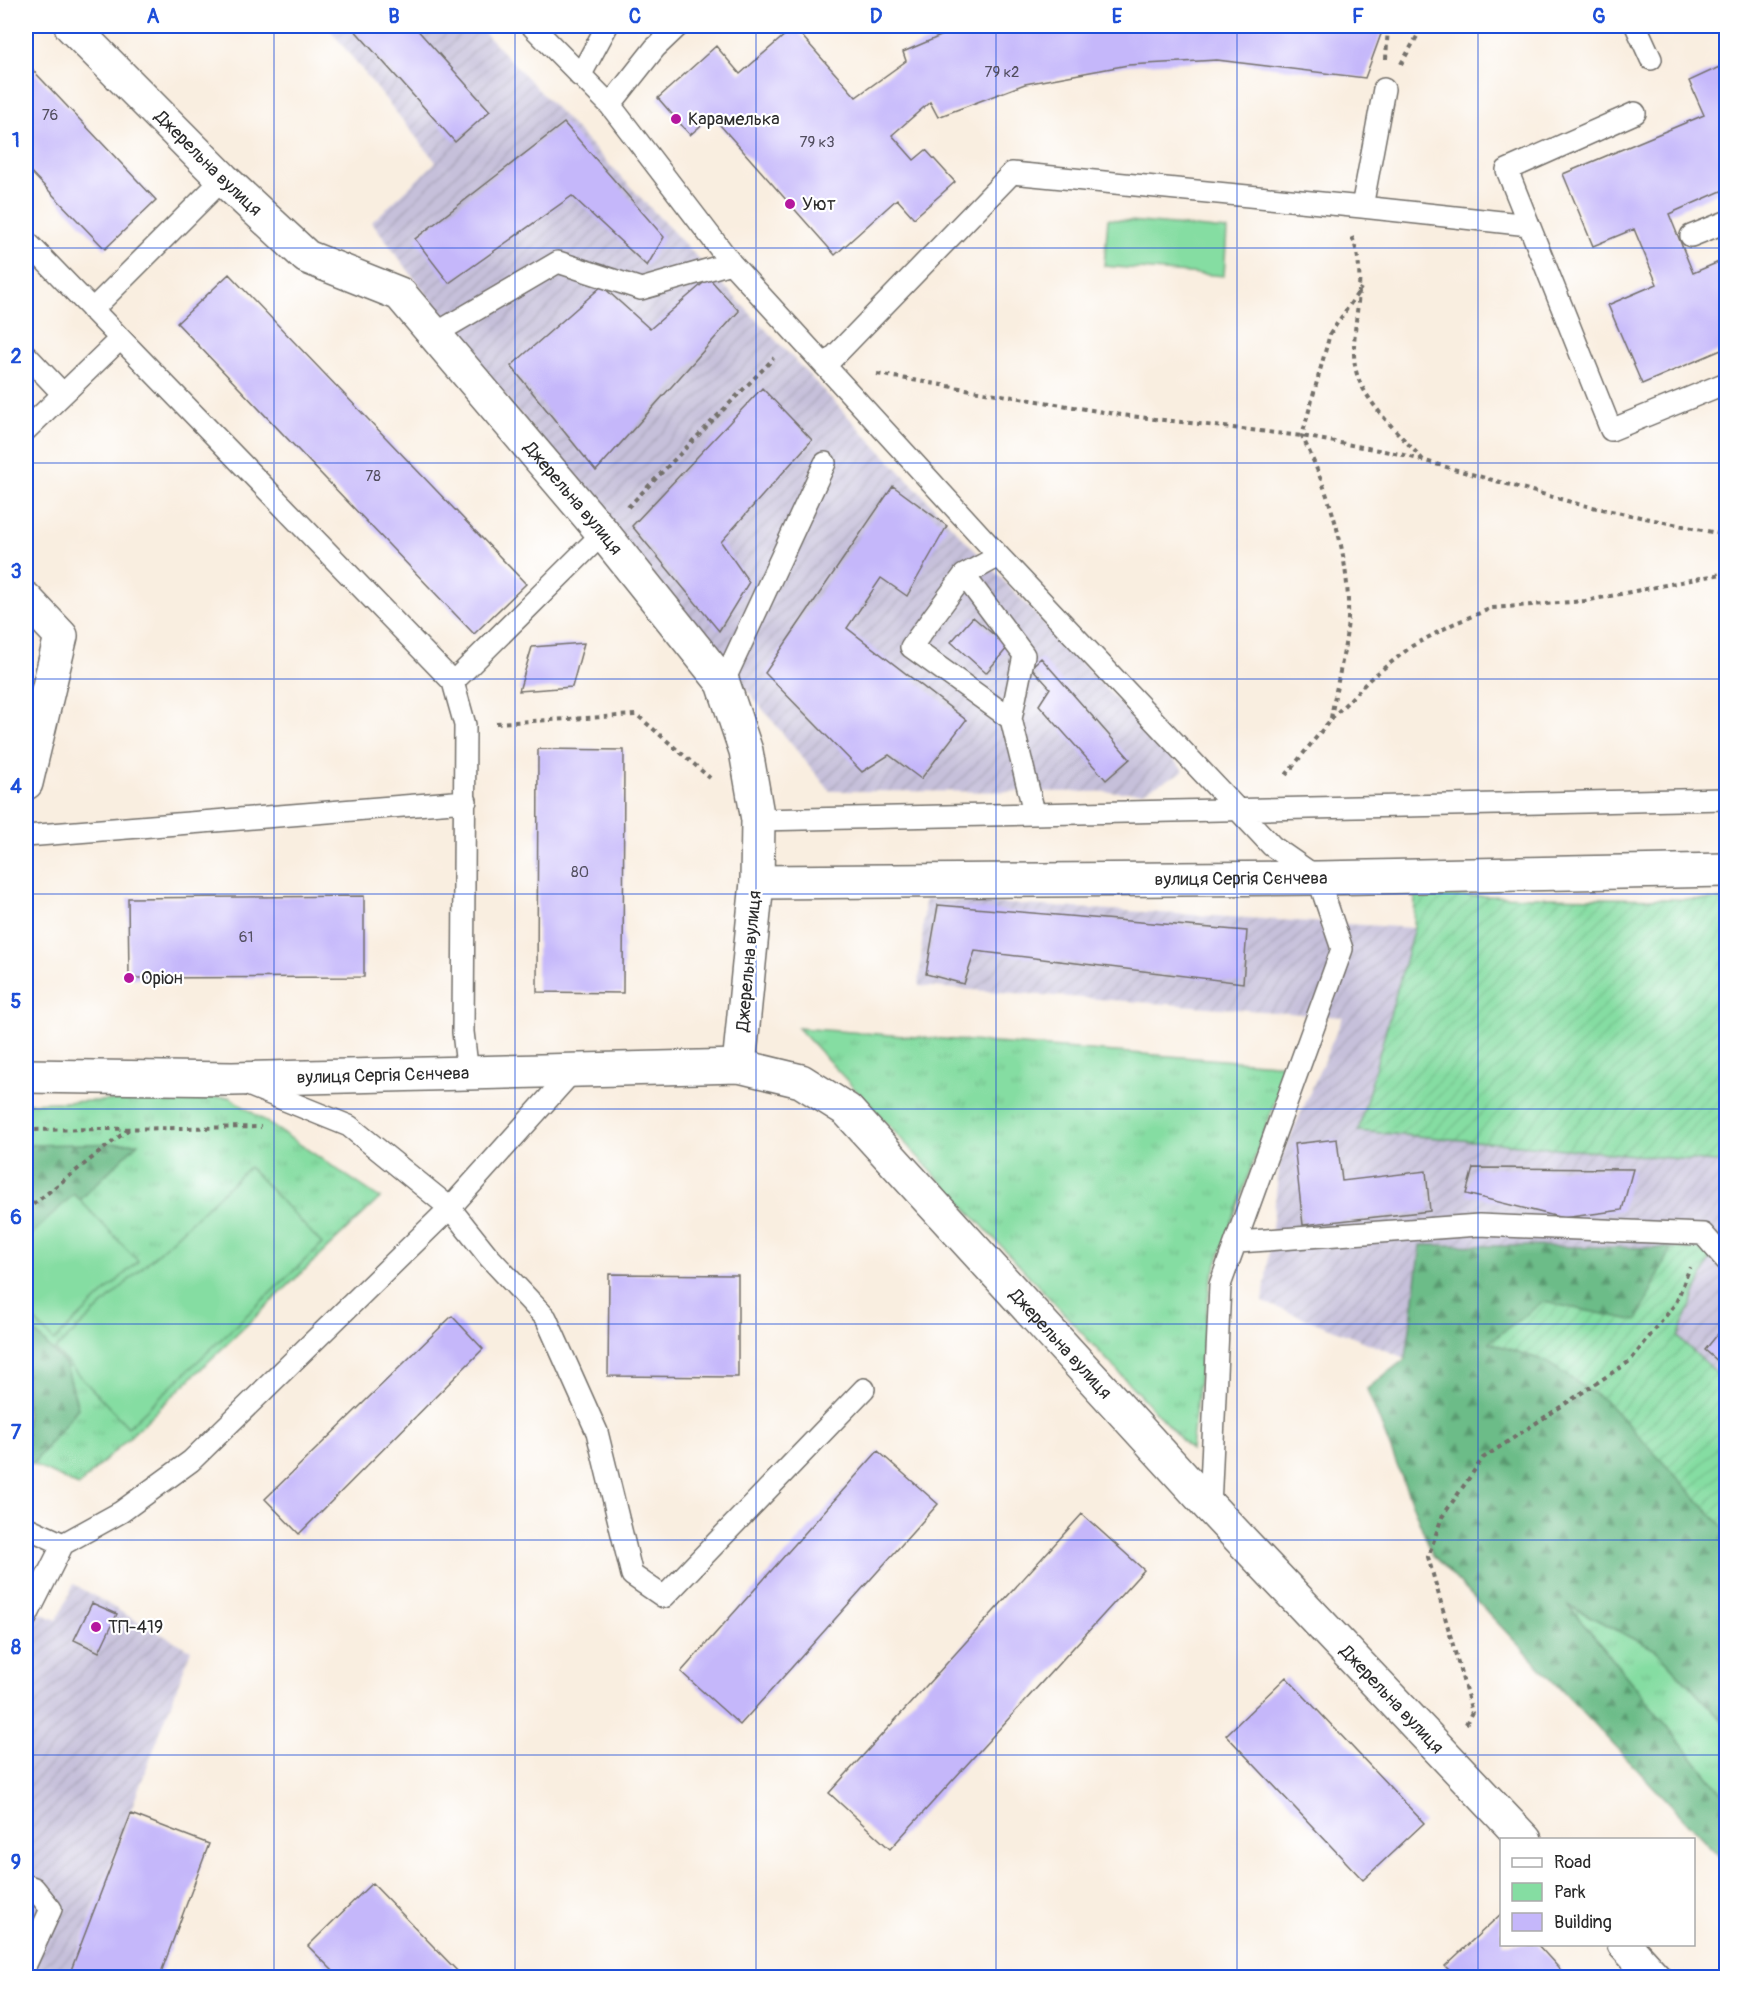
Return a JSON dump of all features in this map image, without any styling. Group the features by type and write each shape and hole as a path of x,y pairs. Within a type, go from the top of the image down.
{"street":[{"name":"Джерельна вулиця","path":"71,26 224,179 307,257 400,294 603,533 723,683 746,751 758,820 757,882 739,1066 801,1081 847,1110 1210,1507 1524,1838"},
{"path":"26,599 61,636 26,783"},
{"name":"вулиця Сергія Сєнчева","path":"757,882 1318,878 1726,870"},
{"name":"вулиця Сергія Сєнчева","path":"26,1076 232,1079 739,1066"},
{"path":"1626,1946 1656,1977"}],"lane":[{"path":"532,26 610,105 731,263 999,556 1272,846 1318,878 1342,949 1238,1242 1220,1285 1210,1507"},
{"path":"580,76 607,26"},
{"path":"610,105 655,48 678,26"},
{"path":"1636,26 1651,59"},
{"path":"1362,207 1384,89"},
{"path":"1635,113 1507,170 1611,430 1726,383"},
{"path":"825,366 1012,173 1529,225"},
{"path":"92,310 224,179"},
{"path":"1691,236 1726,222"},
{"path":"26,241 453,682 465,725 463,1032 468,1074"},
{"path":"433,334 558,262 641,289 731,263"},
{"path":"26,430 120,339"},
{"path":"26,355 63,394"},
{"path":"723,683 825,463"},
{"path":"453,682 603,533"},
{"path":"999,556 964,575 911,647 1011,719"},
{"path":"964,575 1024,655 1011,719 1034,812"},
{"path":"758,820 1034,812 1238,810 1726,799"},
{"path":"26,836 466,801"},
{"path":"26,1618 63,1544 121,1512 191,1461 450,1208 573,1071"},
{"path":"232,1079 349,1126 450,1208 489,1257 546,1318 597,1432 632,1575 664,1597 864,1389"},
{"path":"1238,1242 1479,1225 1703,1234 1726,1243"},
{"path":"1703,1234 1726,1260"},
{"path":"26,1527 63,1544"},
{"path":"26,1885 34,1888 51,1910 26,1964"}],"path":[{"path":"1384,89 1423,26"},
{"path":"1338,205 1358,251 1361,288 1355,348 1358,379 1374,404 1423,461"},
{"path":"1331,719 1348,619 1345,560 1317,466 1302,436 1330,334 1361,288"},
{"path":"603,533 796,334"},
{"path":"825,366 1121,415 1302,436 1423,461 1578,504 1726,535"},
{"path":"1238,810 1243,801 1288,774 1331,719 1371,679 1412,646 1492,608 1585,602 1726,573"},
{"path":"465,725 638,715 715,783"},
{"path":"26,1130 268,1127"},
{"path":"26,1210 130,1129"},
{"path":"1450,1761 1472,1712 1428,1557 1442,1517 1483,1458 1630,1361 1676,1303 1703,1234"}],"shaded area":[{"path":"327,26 478,26 1184,771 1143,792 830,791 474,358 372,222 436,162"},
{"path":"925,899 1414,928 1358,1131 1726,1163 1726,1382 1678,1337 1712,1250 1421,1245 1406,1358 1263,1302 1280,1161 1343,1017 919,986"},
{"path":"74,1584 191,1650 68,1977 26,1977 26,1607 57,1620"}],"green space":[{"path":"1108,219 1227,230 1224,276 1104,266"},
{"path":"1415,895 1726,900 1726,1163 1358,1131 1414,928"},
{"path":"798,1028 1288,1065 1210,1283 1191,1450"},
{"path":"229,1097 380,1198 78,1486 26,1461 26,1103"},
{"path":"138,1143 26,1253 26,1145"},
{"path":"249,1167 322,1244 128,1427 55,1350"},
{"path":"74,1194 138,1261 54,1341 26,1311 26,1240"},
{"path":"1421,1245 1671,1248 1637,1321 1543,1302 1489,1342 1545,1361 1608,1403 1726,1530 1726,1725 1656,1650 1568,1605 1726,1798 1726,1863 1432,1554 1367,1389 1406,1358"},
{"path":"1671,1248 1713,1250 1678,1337 1726,1382 1726,1530 1608,1403 1545,1361 1489,1342 1543,1302 1637,1321"},
{"path":"26,1323 66,1365 78,1408 33,1464 26,1463"},
{"path":"1566,1604 1656,1650 1726,1725 1726,1798"}],"building":[{"path":"351,26 414,26 490,111 455,142"},
{"path":"964,26 1384,26 1365,78 1217,60 1128,65 1025,84 938,117 930,102 892,135 914,160 926,150 955,182 914,218 897,199 835,255 712,116 690,135 658,98 716,46 740,74 794,27 856,97 906,61 903,52"},
{"path":"26,63 156,200 105,249 26,167"},
{"path":"1726,64 1726,152 1720,155 1726,170 1726,189 1669,214 1693,273 1726,259 1726,348 1642,384 1608,305 1657,284 1634,229 1593,246 1563,174 1704,115 1689,81"},
{"path":"564,123 664,237 647,266 572,196 449,283 415,239"},
{"path":"229,274 526,584 474,634 177,323"},
{"path":"709,278 739,311 596,471 511,366 602,286 650,329"},
{"path":"762,388 812,440 721,542 749,582 719,631 632,526"},
{"path":"893,486 947,526 907,596 881,578 847,628 966,720 921,779 889,755 862,772 765,673"},
{"path":"973,617 1008,647 986,673 951,642"},
{"path":"584,643 572,687 519,691 532,647"},
{"path":"1041,658 1130,759 1106,780 1039,705 1050,688 1031,667"},
{"path":"538,749 624,750 623,993 537,992"},
{"path":"364,896 364,977 129,978 128,898"},
{"path":"938,905 1247,931 1243,983 975,951 964,984 926,974"},
{"path":"1337,1139 1342,1181 1426,1171 1430,1211 1303,1225 1294,1144"},
{"path":"1473,1168 1633,1169 1622,1210 1563,1218 1466,1194"},
{"path":"609,1274 738,1275 738,1377 608,1376"},
{"path":"452,1316 483,1349 299,1534 265,1499"},
{"path":"1726,1324 1726,1368 1705,1350"},
{"path":"878,1451 938,1504 740,1725 681,1672"},
{"path":"1082,1514 1144,1570 890,1849 829,1793"},
{"name":"ТП-419","path":"92,1603 117,1614 99,1652 74,1640"},
{"path":"1286,1677 1424,1823 1363,1880 1226,1735"},
{"path":"131,1814 209,1844 159,1978 68,1978"},
{"path":"372,1883 464,1978 340,1978 308,1946"},
{"path":"1500,1915 1500,1946 1539,1946 1568,1978 1457,1978 1445,1966"}],"place":[{"name":"Карамелька","path":"676,119"},
{"name":"Уют","path":"790,204"},
{"name":"Оріон","path":"129,978"},
{"name":"ТП-419","path":"96,1627"}]}
